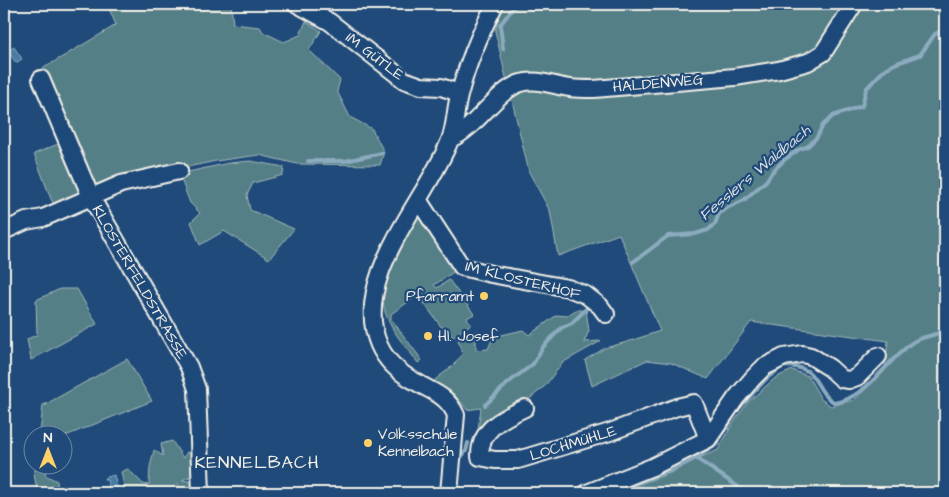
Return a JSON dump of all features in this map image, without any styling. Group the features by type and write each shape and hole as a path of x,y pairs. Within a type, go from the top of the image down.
{"street":[{"name":"IM GÜTLE","path":"297,4 330,22 404,80 421,86 441,87 459,93"},
{"path":"449,493 456,415 451,405 443,397 415,382 389,362 379,345 372,304 376,283 389,254 452,138 459,93 473,52 495,4"},
{"name":"HALDENWEG","path":"452,138 459,135 493,103 519,83 540,82 570,88 594,89 735,77 780,70 808,62 823,53 854,4"},
{"name":"KLOSTERFELDSTRASSE","path":"41,79 92,197 192,372 197,389 201,493"},
{"path":"4,231 26,221 43,218 121,184 180,171"},
{"name":"IM KLOSTERHOF","path":"419,201 462,267 568,288 586,295 600,306 606,314"},
{"path":"586,493 652,467 708,439 736,398 753,378 764,367 784,357 802,354 811,356 830,368 842,379 849,380 857,377 878,356"},
{"name":"LOCHMÜHLE","path":"525,408 502,418 486,435 480,449 480,457 495,460 518,460 610,432 677,407 694,403 708,439"}],"green space":[{"path":"107,4 231,4 233,24 260,27 263,32 284,42 300,35 306,21 321,31 309,50 340,80 337,91 350,117 372,129 384,152 380,165 297,164 259,155 216,161 169,171 56,208 34,154 70,139 42,69 116,25"},
{"path":"502,4 945,4 945,493 618,493 718,450 733,423 748,402 775,378 792,370 808,376 821,399 831,406 854,400 884,372 888,341 751,322 708,379 671,363 647,360 592,386 585,360 605,348 660,331 619,234 558,256 550,211 529,172 510,92 527,84 563,91 606,91 786,71 818,63 832,50 850,17 842,18 829,42 810,58 777,68 647,83 567,86 527,80 508,86 495,31"},
{"path":"250,161 284,167 283,175 253,183 247,195 250,210 294,229 269,259 224,231 200,245 191,222 200,213 190,203 179,174 229,163"},
{"path":"423,215 456,263 455,271 434,285 437,288 449,280 474,314 467,318 471,324 453,337 445,327 442,328 418,295 391,314 391,319 422,360 418,363 392,328 384,309 383,295 389,268 400,242 413,218"},
{"path":"60,289 77,289 97,324 31,360 27,339 37,335 36,300"},
{"path":"576,310 586,310 589,331 584,342 601,341 562,363 545,386 476,444 481,408 467,410 461,402 449,398 448,391 434,381 463,355 458,340 476,331 476,350 488,349 493,337 523,330 529,335 557,315 566,316"},
{"path":"127,359 152,401 72,433 72,424 41,424 43,405"},
{"path":"172,441 183,458 187,452 196,452 195,476 182,480 193,482 195,493 171,493 180,490 178,484 168,493 128,493 125,491 121,472 128,469 143,484 149,485 150,467 154,450 163,456 161,444"},
{"path":"45,474 57,481 58,493 30,493 30,491 37,489 34,475"}],"water":[{"path":"14,47 22,59 16,63 8,51"},
{"path":"114,475 119,493 110,493 107,480 104,478"}],"waterway":[{"path":"503,49 500,25 516,4"},
{"name":"Fesslers Waldbach","path":"633,262 668,236 695,234 708,230 715,224 719,213 744,200 766,181 784,160 798,150 808,146 817,137 823,125 833,116 862,106 866,89 885,69 920,55 935,34 945,29"},
{"path":"308,161 345,161 382,153"},
{"name":"Fesslers Waldbach","path":"485,405 508,383 533,364 543,347 561,328 572,323 591,304"},
{"path":"610,493 671,471 716,445 738,409 767,378 783,366 796,367 810,373 827,397 835,403 845,400 863,389 912,343 945,330"},
{"name":"Fesslers Waldbach","path":"458,461 466,451 468,443"},
{"path":"696,458 747,493"}],"place":[{"name":"Pfarramt","path":"484,296"},
{"name":"Hl. Josef","path":"428,336"},
{"name":"Volksschule Kennelbach","path":"368,443"}],"district":[{"name":"KENNELBACH","path":"257,462"}]}
